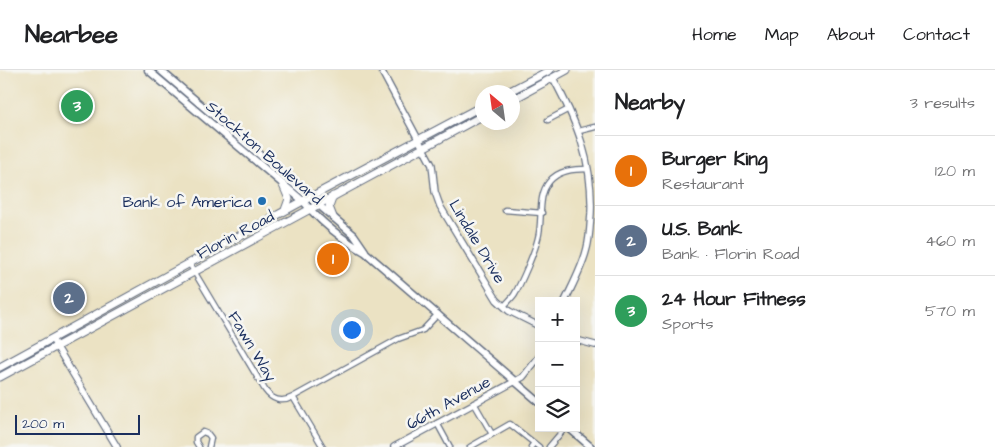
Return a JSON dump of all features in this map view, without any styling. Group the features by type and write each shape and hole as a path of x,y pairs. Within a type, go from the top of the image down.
{"main road":[{"name":"Stockton Boulevard","path":"148,70 284,185 317,204 333,217 354,235 365,252"},
{"name":"Stockton Boulevard","path":"160,70 168,72 306,199 310,209 351,245 365,252 535,398"},
{"path":"543,83 549,70"},
{"path":"520,86 549,70"},
{"path":"553,78 556,70"},
{"path":"520,96 567,70"},
{"name":"Florin Road","path":"0,367 285,210 475,110"},
{"name":"Florin Road","path":"0,377 475,120"},
{"path":"284,185 289,199 285,210"},
{"path":"333,196 329,207 333,217"},
{"path":"574,432 591,447"}],"street":[{"name":"Lindale Drive","path":"381,70 434,169 435,192 440,206 497,300 513,313 535,324"},
{"path":"161,81 168,72"},
{"path":"553,78 579,131 587,156 592,198 589,238 584,258 567,297"},
{"path":"548,120 569,109"},
{"path":"579,131 595,127"},
{"path":"504,306 514,295 535,248 540,229 543,192 550,180 567,171 588,169"},
{"path":"506,210 542,213"},
{"name":"Fawn Way","path":"189,263 268,394 279,400 293,397"},
{"path":"323,447 293,397 398,339 423,330 438,314"},
{"path":"52,339 117,447"},
{"path":"580,341 595,345"},
{"name":"66th Avenue","path":"394,447 515,381 523,376 535,362"},
{"path":"474,403 492,434"},
{"path":"437,423 450,447"},
{"path":"470,447 510,424 533,445 539,447"},
{"path":"199,447 196,437 203,432 211,438 209,447"},
{"path":"549,447 561,432"}],"place":[{"name":"24 Hour Fitness","path":"77,106"},
{"name":"Bank of America","path":"262,201"},
{"name":"Burger King","path":"333,259"},
{"name":"U.S. Bank","path":"69,298"}]}
